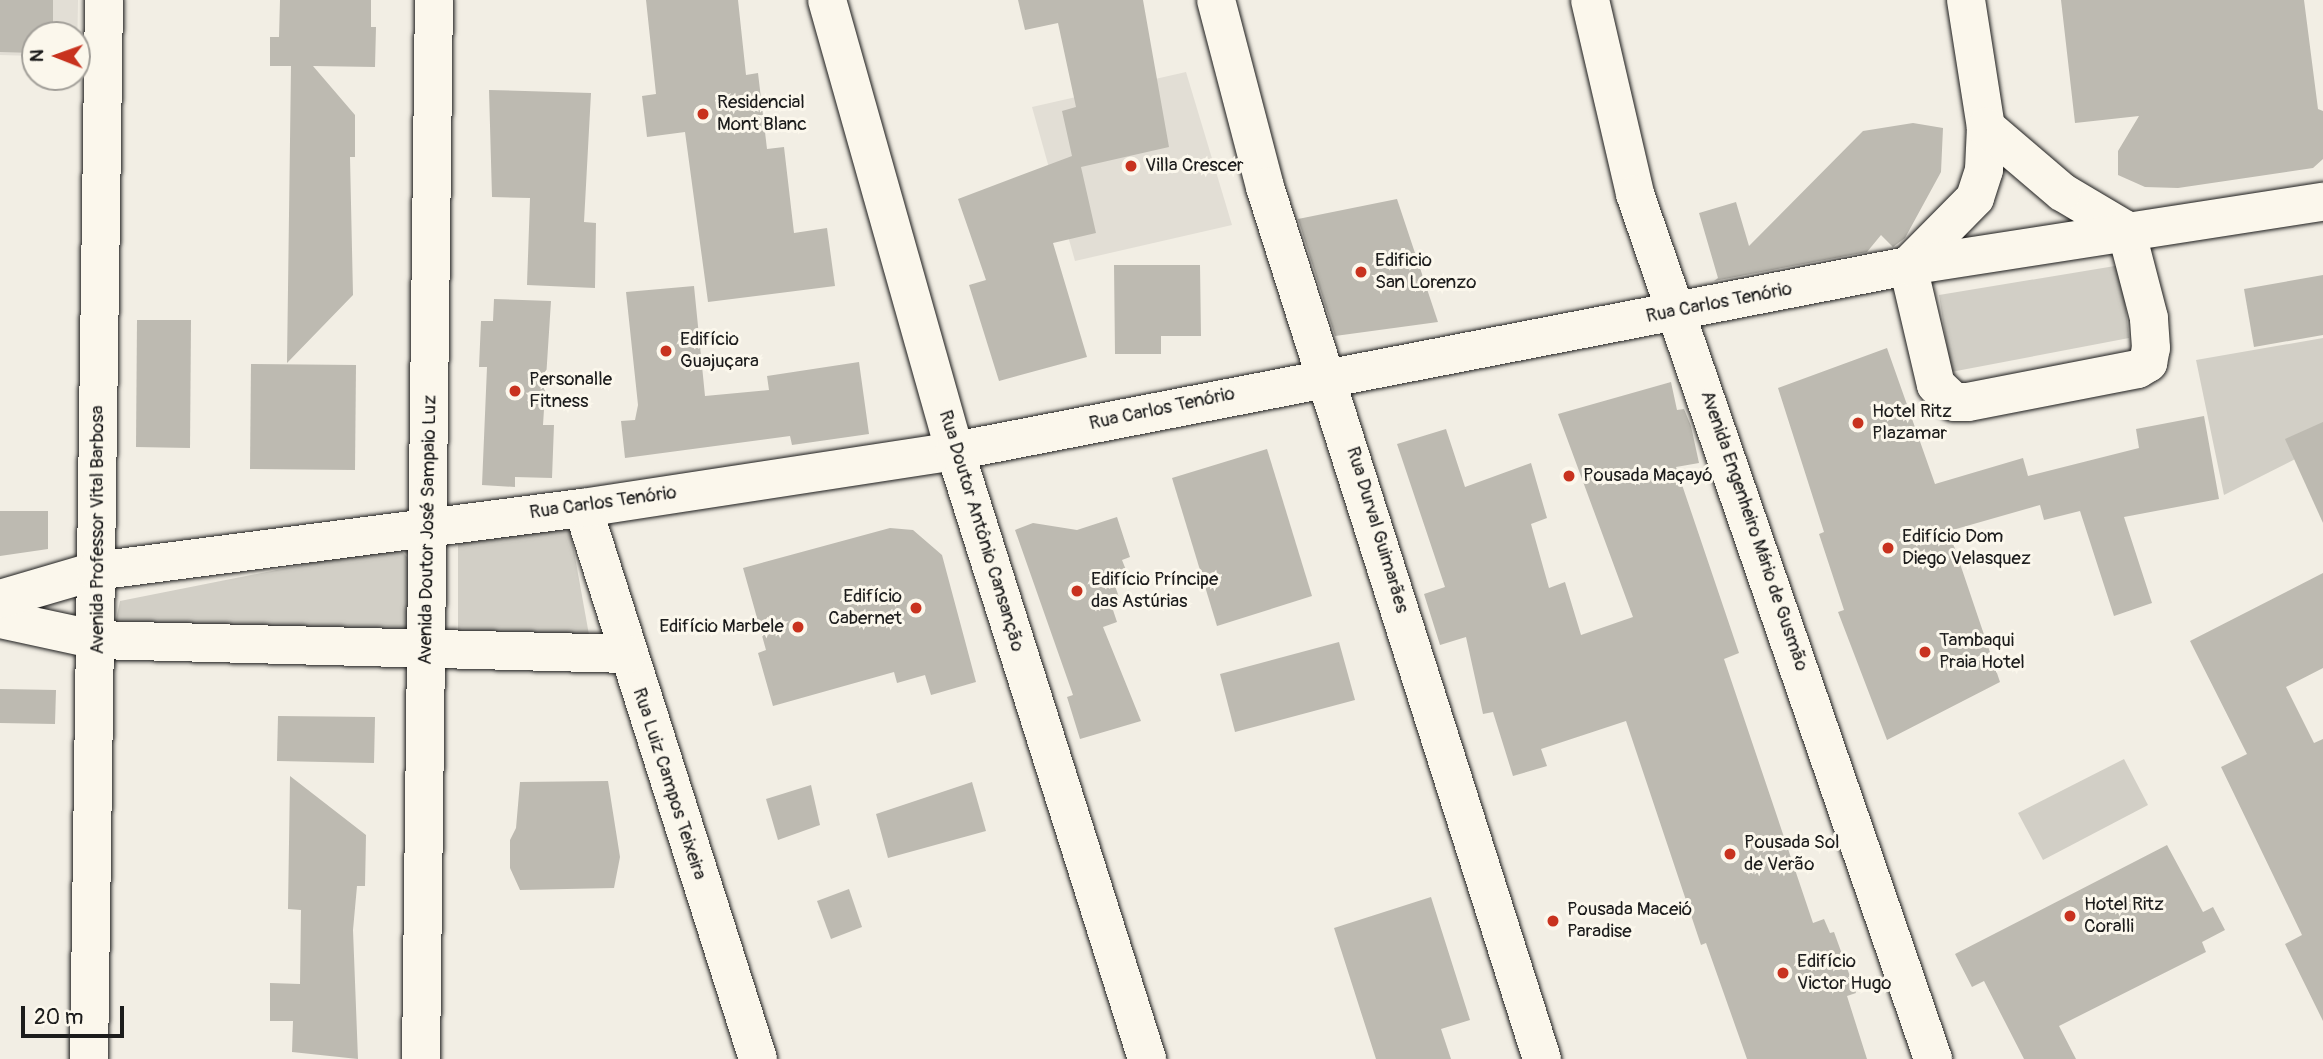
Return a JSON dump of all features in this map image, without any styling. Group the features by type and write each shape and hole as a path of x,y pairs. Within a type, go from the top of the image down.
{"street":[{"name":"Avenida Professor Vital Barbosa","path":"89,1059 104,0"},
{"name":"Avenida Doutor José Sampaio Luz","path":"421,1059 434,0"},
{"name":"Rua Doutor Antônio Cansanção","path":"827,0 955,451 1147,1059"},
{"name":"Rua Durval Guimarães","path":"1216,0 1265,187 1328,374 1542,1059"},
{"name":"Avenida Engenheiro Mário de Gusmão","path":"1590,0 1635,194 1679,311 1933,1059"},
{"path":"1966,0 1986,127 1976,198 1908,266 1942,396 1954,402 1993,397 2125,374 2148,363 2149,318 2126,230 2053,185 1986,127"},
{"name":"Rua Carlos Tenório","path":"0,599 96,571 428,524 583,508 955,451 1328,374 1679,311 1908,266 2126,230 2323,202"},
{"name":"Rua Luiz Campos Teixeira","path":"583,508 627,654 758,1059"},
{"path":"0,619 97,640 627,654"}],"shaded area":[{"path":"0,0 78,0 78,21 21,21 21,56 0,55"},
{"name":"Villa Crescer","path":"1186,72 1232,225 1075,261 1032,107"},
{"path":"2121,265 2129,338 1951,372 1939,295"},
{"path":"2323,338 2323,445 2224,495 2196,360"},
{"path":"570,529 591,646 458,642 458,542"},
{"path":"397,546 407,557 417,595 412,625 401,640 115,625 120,601"},
{"path":"2124,759 2148,805 2043,860 2018,813"}],"building":[{"path":"0,0 53,0 53,21 21,21 21,53 0,52"},
{"path":"280,0 371,0 371,27 376,27 375,67 313,66 355,115 355,157 350,157 353,295 287,363 291,66 270,66 270,37 279,37"},
{"path":"646,0 738,0 746,75 758,73 767,149 784,147 794,233 827,228 835,286 708,302 685,132 647,137 642,96 656,94"},
{"path":"1018,0 1143,0 1169,147 1081,167 1096,233 1053,243 1087,357 999,381 969,285 986,280 958,199 1072,156 1062,111 1076,107 1058,23 1025,30"},
{"path":"2061,0 2304,0 2318,109 2323,111 2323,159 2313,168 2178,188 2145,187 2118,175 2118,151 2139,116 2075,123"},
{"path":"489,90 591,93 584,222 596,223 595,288 527,285 530,198 492,197"},
{"path":"1913,123 1943,128 1941,172 1905,238 1893,247 1881,235 1867,252 1714,281 1718,278 1699,213 1736,202 1749,246 1863,131"},
{"name":"Edificio San Lorenzo","path":"1397,199 1438,322 1335,336 1298,219"},
{"path":"1114,265 1200,265 1201,336 1161,336 1161,354 1115,354"},
{"path":"2323,275 2323,335 2254,347 2244,289"},
{"path":"694,286 705,396 769,390 767,376 859,362 869,434 792,445 790,436 625,458 621,421 635,420 638,405 626,292"},
{"path":"494,299 551,301 543,425 554,425 552,478 515,477 515,487 482,485 487,367 479,367 481,321 493,321"},
{"path":"137,320 191,320 190,448 136,447"},
{"path":"1887,348 1935,484 2023,458 2028,476 2139,448 2136,429 2204,416 2219,499 2124,517 2152,603 2114,616 2080,511 2044,520 2040,505 1949,531 2000,682 1887,740 1838,612 1844,610 1819,534 1824,532 1778,388"},
{"path":"251,364 356,365 355,470 250,469"},
{"path":"1671,382 1677,410 1684,409 1691,426 1699,463 1676,467 1739,653 1724,659 1813,923 1824,919 1830,933 1834,932 1856,993 1847,996 1867,1059 1747,1059 1706,943 1701,945 1626,721 1541,749 1547,766 1513,776 1493,712 1483,714 1466,637 1440,645 1424,594 1445,587 1397,444 1446,429 1465,487 1531,463 1547,518 1531,524 1549,588 1565,582 1581,635 1633,617 1558,414"},
{"path":"2323,422 2323,523 2285,439"},
{"path":"1267,449 1312,596 1217,626 1172,478"},
{"path":"0,511 48,511 48,549 0,556"},
{"name":"Edifício Príncipe das Astúrias","path":"1117,517 1130,557 1122,560 1128,575 1113,580 1121,603 1112,607 1117,622 1103,627 1141,721 1080,739 1067,697 1073,695 1015,530 1033,523 1077,530"},
{"path":"890,528 913,530 942,555 976,682 931,695 925,675 897,683 894,672 773,706 758,653 766,650 743,568"},
{"path":"2323,573 2323,668 2286,687 2314,743 2323,739 2323,1021 2285,944 2302,935 2221,767 2247,754 2190,641"},
{"path":"1339,642 1355,700 1235,732 1220,674"},
{"path":"0,689 56,690 55,724 0,723"},
{"path":"278,716 375,717 374,763 277,761"},
{"path":"290,776 366,835 365,886 357,886 353,930 358,1059 292,1052 293,1021 270,1021 270,983 300,984 301,910 288,909"},
{"path":"608,781 620,857 614,888 520,890 510,868 510,840 516,828 520,782"},
{"path":"972,782 986,831 888,858 876,814"},
{"path":"811,785 820,825 778,840 766,799"},
{"path":"2167,845 2203,912 2213,907 2225,930 2202,942 2206,952 2059,1026 2076,1059 2024,1059 1984,981 1972,987 1955,954"},
{"path":"849,889 862,927 831,939 817,901"},
{"path":"1431,897 1470,1020 1441,1029 1451,1059 1376,1059 1334,928"}],"place":[{"name":"Residencial Mont Blanc","path":"703,114"},
{"name":"Villa Crescer","path":"1131,166"},
{"name":"Edificio San Lorenzo","path":"1361,272"},
{"name":"Edifício Guajuçara","path":"666,351"},
{"name":"Personalle Fitness","path":"515,391"},
{"name":"Hotel Ritz Plazamar","path":"1858,423"},
{"name":"Pousada Maçayó","path":"1569,476"},
{"name":"Edifício Dom Diego Velasquez","path":"1888,548"},
{"name":"Edifício Príncipe das Astúrias","path":"1077,591"},
{"name":"Edifício Cabernet","path":"916,608"},
{"name":"Edifício Marbele","path":"798,627"},
{"name":"Tambaqui Praia Hotel","path":"1925,652"},
{"name":"Pousada Sol de Verão","path":"1730,854"},
{"name":"Hotel Ritz Coralli","path":"2070,916"},
{"name":"Pousada Maceió Paradise","path":"1553,921"},
{"name":"Edifício Victor Hugo","path":"1783,973"}]}
